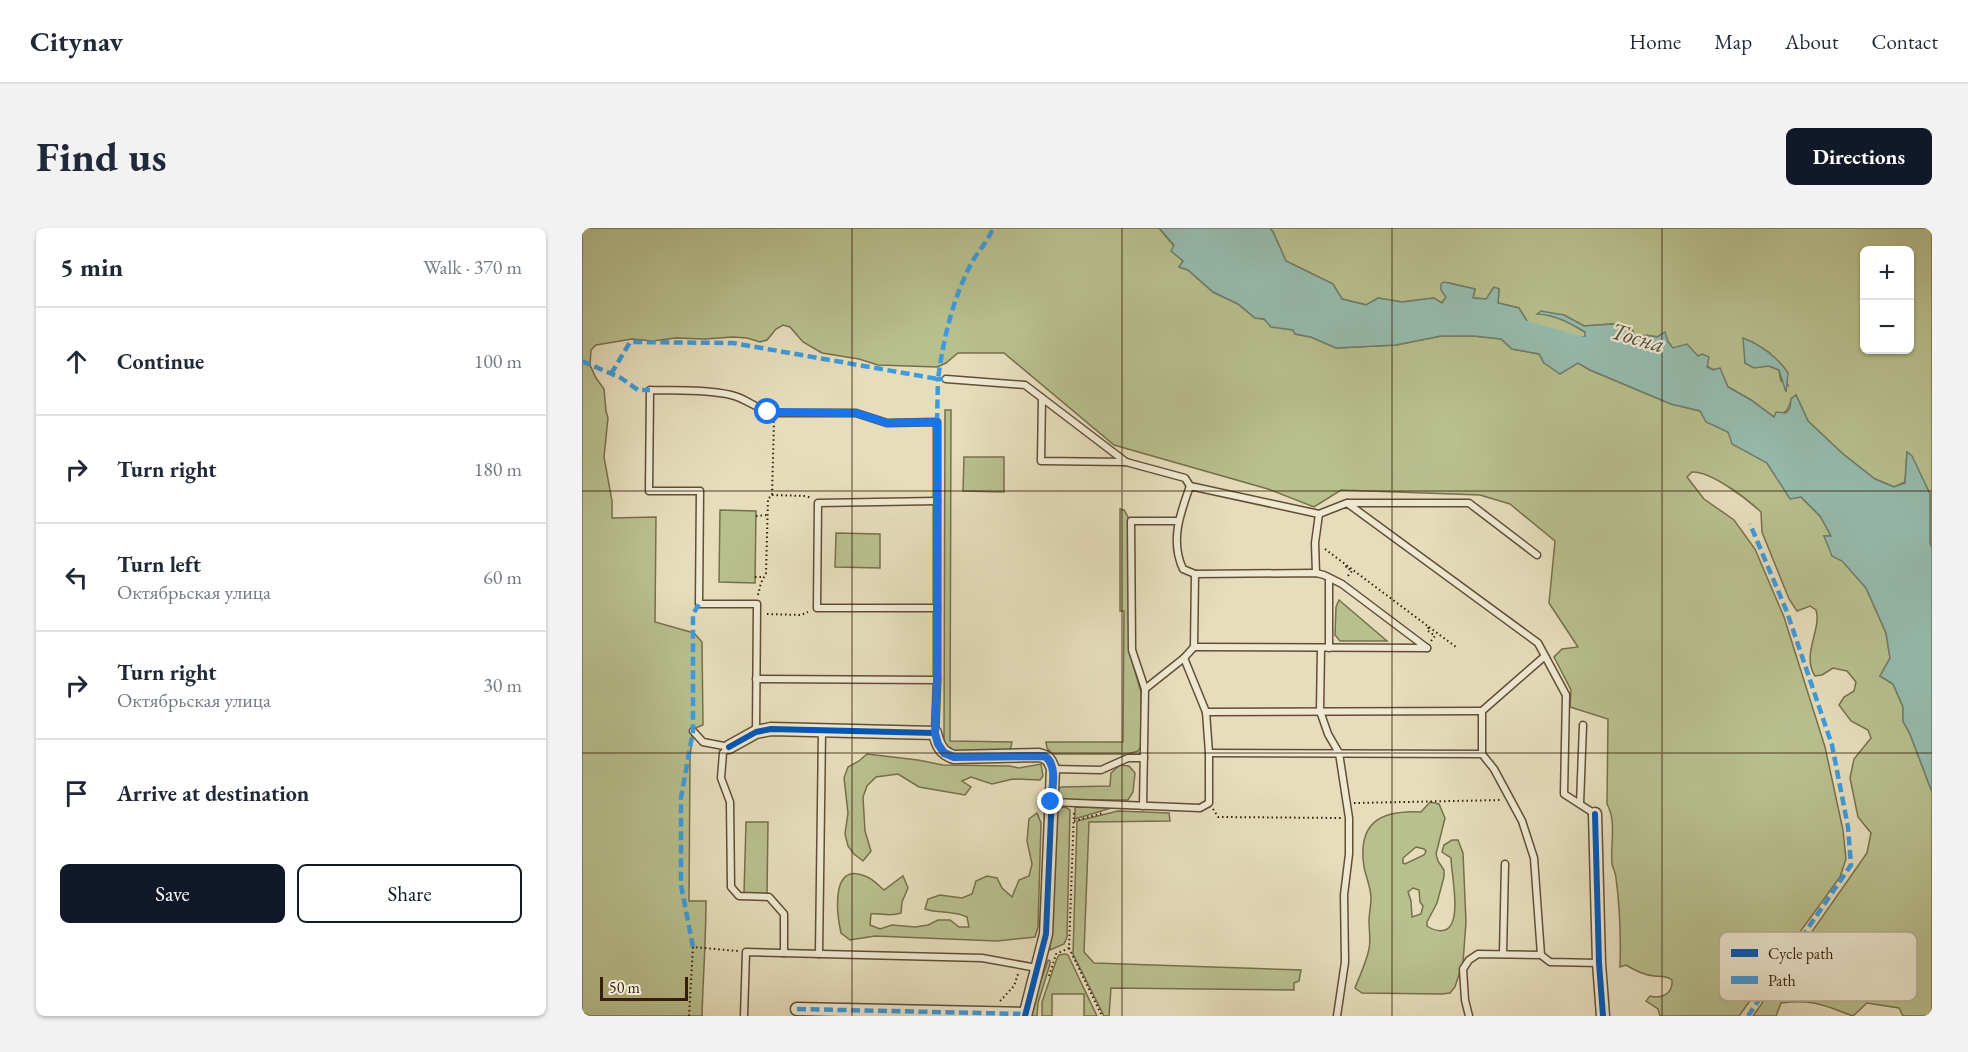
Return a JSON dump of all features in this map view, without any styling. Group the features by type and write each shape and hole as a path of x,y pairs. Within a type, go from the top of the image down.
{"street":[{"path":"729,747 756,732 771,729 935,733 938,744 948,755 954,757 1038,755 1050,760 1053,770 1046,934 1024,1015 797,1009"},
{"path":"1595,814 1599,963 1603,1016"}],"lane":[{"path":"946,379 1025,385 1126,462"},
{"path":"756,732 757,604 699,604 700,491 649,491 650,390 730,395 748,400 774,413 856,413 887,423 937,422 935,733"},
{"path":"1042,398 1041,461 1126,462 1185,478 1190,486 1319,514 1347,503 1469,503 1537,555"},
{"path":"1190,486 1178,520 1177,557 1183,569 1195,574 1316,573 1342,584 1427,648 1194,647"},
{"path":"937,501 818,503 817,608 937,608"},
{"path":"1347,503 1538,643 1566,695 1564,794 1595,814"},
{"path":"1316,573 1315,543 1319,514"},
{"path":"1143,806 1145,689 1132,650 1131,521 1178,520"},
{"path":"1145,689 1184,658 1194,647 1195,574"},
{"path":"1329,578 1329,648"},
{"path":"1321,648 1320,711 1328,734 1339,753 1350,818 1344,895 1345,962 1337,1016"},
{"path":"1206,712 1482,711 1545,656"},
{"path":"1051,802 1200,808 1209,803 1206,712 1184,658"},
{"path":"756,679 937,680"},
{"path":"1482,711 1482,754 1494,769 1522,821 1534,858 1541,955"},
{"path":"1580,804 1583,724"},
{"path":"693,730 703,742 729,747"},
{"path":"819,954 822,731"},
{"path":"729,747 723,753 721,778 730,802 731,887 739,896 769,897 784,915 784,953"},
{"path":"1209,753 1482,754"},
{"path":"1053,770 1101,770 1128,758 1144,758"},
{"path":"1503,954 1505,864"},
{"path":"744,1016 746,952 982,958 1037,968"},
{"path":"1469,1016 1465,1000 1463,969 1469,960 1478,954 1541,955 1550,962 1599,963"}],"path":[{"path":"757,604 766,573 768,500 772,495 774,413"},
{"path":"772,495 806,496 818,503"},
{"path":"756,516 768,515"},
{"path":"1322,548 1455,646"},
{"path":"1347,566 1352,572"},
{"path":"755,577 764,577"},
{"path":"757,614 801,615 817,608"},
{"path":"1429,627 1427,630 1435,636"},
{"path":"1347,803 1510,800"},
{"path":"1074,803 1069,948 1102,1016"},
{"path":"1209,803 1218,817 1350,818"},
{"path":"689,1016 693,947 746,952"},
{"path":"1041,954 1056,954 1069,948"},
{"path":"1046,983 1056,954"},
{"path":"988,1013 1014,986 1021,964"}],"green space":[{"path":"582,228 1159,228 1174,246 1172,251 1183,261 1179,267 1188,270 1213,292 1238,304 1255,318 1264,319 1293,330 1295,334 1311,337 1336,348 1396,345 1441,336 1501,339 1512,349 1539,354 1544,363 1578,363 1671,404 1701,411 1707,422 1728,432 1767,463 1790,498 1801,497 1820,516 1831,536 1824,536 1866,588 1886,633 1890,658 1880,676 1893,684 1903,707 1903,721 1932,792 1932,1016 1903,1016 1899,1008 1867,1003 1853,1016 1825,1006 1802,1002 1781,1003 1776,1016 1753,1016 1763,1001 1917,1001 1917,932 1812,932 1867,853 1871,833 1858,817 1850,778 1854,759 1871,738 1868,730 1851,721 1839,705 1844,697 1854,691 1856,682 1847,671 1833,668 1822,675 1815,676 1811,668 1816,610 1810,606 1797,611 1789,599 1762,532 1761,512 1738,493 1718,481 1692,472 1687,477 1704,499 1734,520 1755,549 1784,617 1825,747 1843,830 1846,859 1840,877 1800,932 1719,932 1719,1001 1750,1001 1739,1016 1660,1016 1658,1009 1646,1001 1650,996 1659,997 1669,992 1672,980 1643,973 1626,965 1620,967 1618,900 1616,876 1612,864 1612,818 1607,804 1608,719 1570,707 1571,690 1554,657 1562,649 1578,647 1549,603 1555,541 1510,504 1480,495 1341,490 1314,507 1268,489 1114,445 1004,353 958,353 937,367 878,365 859,359 822,353 803,342 790,327 783,325 776,329 767,340 760,342 733,337 675,338 653,341 632,339 596,345 591,350 590,365 604,389 608,418 604,457 612,501 612,518 656,517 655,622 694,633 702,642 703,725 693,729 690,757 689,901 706,901 702,1016 590,1016 582,1013"},
{"path":"1270,228 1928,228 1932,232 1932,547 1930,543 1930,494 1907,453 1905,482 1894,487 1875,479 1843,454 1808,421 1796,395 1791,399 1786,411 1774,417 1728,387 1720,369 1710,368 1698,356 1674,349 1661,338 1635,337 1632,329 1612,324 1584,326 1564,315 1548,315 1567,321 1585,332 1586,337 1559,337 1565,345 1554,344 1536,336 1519,308 1498,303 1499,289 1493,288 1487,299 1473,298 1475,289 1449,283 1442,303 1433,298 1402,302 1378,298 1367,305 1342,299 1333,284 1286,261","holes":["1752,342 1770,353 1788,385 1781,381 1779,370 1769,366 1754,367 1745,363 1745,353"]},
{"path":"945,410 951,410 950,741 1012,742 1010,751 951,752 945,746"},
{"path":"964,457 1004,457 1004,492 963,491"},
{"path":"1120,509 1124,510 1128,517 1129,651 1141,692 1141,747 1138,751 1128,754 1052,754 1046,742 1123,742 1124,611 1120,611"},
{"path":"720,510 756,511 755,583 719,582"},
{"path":"836,533 880,534 880,568 835,567"},
{"path":"1339,600 1387,641 1340,641 1335,635 1336,607"},
{"path":"867,754 943,765 1019,768 1041,764 1043,776 1040,780 1013,779 992,784 971,777 962,781 971,787 965,795 919,787 898,774 876,777 867,786 863,797 865,831 871,851 863,861 848,846 845,834 848,813 844,778 848,767"},
{"path":"1120,765 1129,766 1135,773 1133,792 1128,800 1068,800 1057,794 1059,788 1062,787 1110,786 1111,773"},
{"path":"1430,802 1439,804 1445,818 1436,854 1444,870 1444,877 1437,903 1427,922 1427,926 1433,930 1445,930 1454,918 1455,897 1451,858 1442,852 1444,845 1452,840 1458,840 1463,853 1466,922 1463,962 1455,987 1450,993 1442,994 1362,993 1355,988 1369,949 1371,898 1364,867 1364,839 1368,829 1384,817 1394,813 1421,812","holes":["1416,847 1424,849 1426,851 1424,855 1403,863 1403,858","1413,888 1419,890 1420,902 1423,906 1421,914 1412,917 1408,892"]},
{"path":"1065,807 1070,810 1067,937 1064,944 1050,950 1057,813 1060,808"},
{"path":"1075,807 1111,808 1075,819"},
{"path":"1118,811 1169,813 1170,821 1089,822 1084,952 1094,963 1301,970 1299,981 1294,983 1294,990 1111,988 1109,1016 1104,1016 1073,954 1077,821"},
{"path":"1037,813 1041,823 1038,927 1035,937 997,941 875,936 850,940 841,933 838,892 846,876 854,873 870,878 884,890 903,876 908,888 902,902 901,913 871,914 870,925 880,929 892,925 915,927 928,925 938,920 950,920 959,927 969,927 967,917 925,909 928,899 940,895 962,898 972,894 976,881 987,876 997,878 1002,888 1012,897 1019,880 1029,876 1032,864 1027,841 1029,819"},
{"path":"746,822 768,822 767,894 744,893"},
{"path":"1059,955 1068,955 1097,1016 1084,1016 1084,994 1052,994 1052,1016 1042,1016 1042,1002 1056,961"},
{"path":"1048,960 1050,964 1038,1003 1037,1016 1029,1016"}],"water":[{"path":"1159,228 1270,228 1286,261 1333,284 1342,299 1366,305 1378,298 1402,302 1434,298 1442,303 1446,297 1441,290 1441,284 1444,282 1475,289 1473,298 1486,299 1494,287 1499,289 1498,303 1519,308 1536,336 1554,344 1564,345 1558,337 1585,337 1585,332 1557,318 1537,314 1541,311 1564,315 1584,326 1612,324 1629,327 1636,337 1646,335 1657,337 1665,332 1673,348 1687,344 1698,356 1702,354 1709,357 1707,367 1713,370 1720,368 1728,387 1774,417 1776,412 1786,413 1790,408 1791,399 1796,395 1808,421 1843,454 1875,479 1894,487 1905,483 1907,452 1912,456 1930,494 1932,792 1903,721 1903,707 1893,684 1880,676 1890,658 1886,633 1866,588 1842,561 1832,556 1824,536 1831,536 1820,516 1801,497 1790,499 1767,463 1732,444 1728,432 1706,422 1700,411 1671,404 1578,363 1560,374 1544,363 1539,354 1512,349 1501,339 1441,336 1396,345 1336,348 1311,337 1295,334 1293,330 1271,327 1264,319 1255,318 1238,304 1213,292 1188,270 1179,267 1183,261 1171,251 1174,245"},
{"path":"1743,338 1768,352 1784,367 1788,373 1786,392 1779,370 1769,366 1754,368 1745,363"}],"waterway":[{"name":"Тосна","path":"1507,323 1524,331 1589,349"}],"marked path":[{"path":"611,374 630,342 733,343 938,379 946,336 958,294 972,263 993,228"},
{"path":"582,361 621,378 638,390 650,390"},
{"path":"937,422 938,379 943,379"},
{"path":"1750,524 1787,612 1832,745 1848,827 1851,865 1805,932"},
{"path":"693,947 681,885 681,798 693,731 693,614 699,604"},
{"path":"1748,1016 1758,1001"},
{"path":"797,1009 1025,1014"}],"cycle path":[{"path":"729,747 756,732 771,729 935,733 941,748 954,757 1039,755 1048,759 1053,769 1046,934 1025,1016"},
{"path":"1595,814 1599,963 1603,1016"}],"route":[{"path":"768,412 856,413 887,423 937,422 935,733 938,744 944,753 954,757 1045,756 1050,760 1053,770 1051,802"}]}
